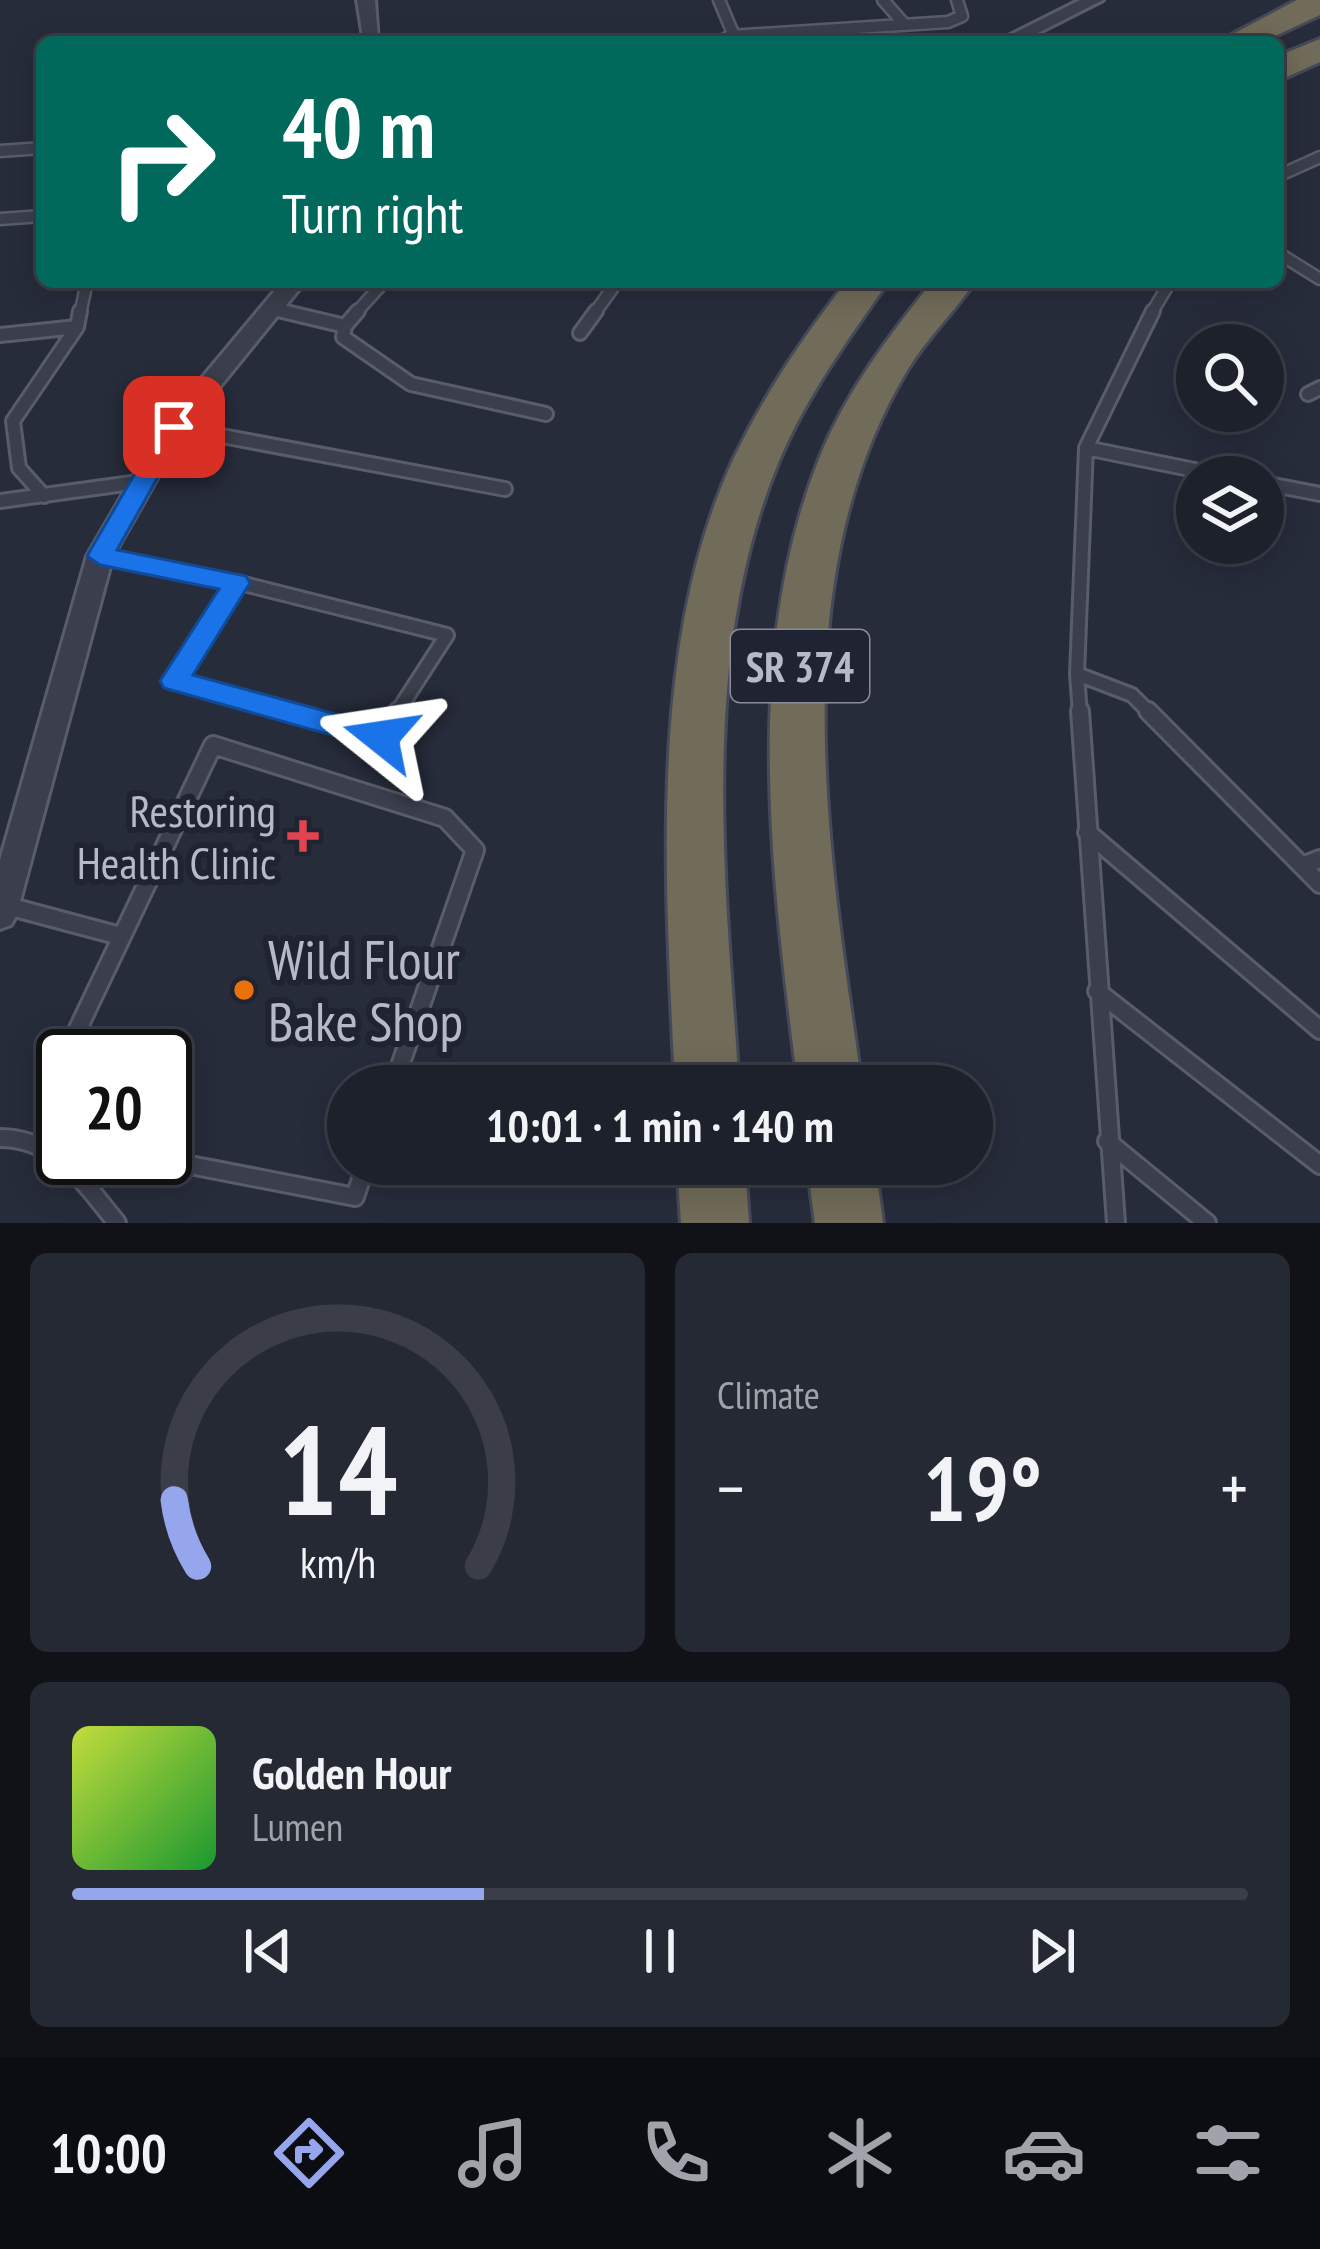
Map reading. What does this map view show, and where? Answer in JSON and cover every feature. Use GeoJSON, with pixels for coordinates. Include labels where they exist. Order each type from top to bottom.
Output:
{"type":"FeatureCollection","features":[{"type":"Feature","properties":{"kind":"highway"},"geometry":{"type":"LineString","coordinates":[[1248,36],[1320,2]]}},
{"type":"Feature","properties":{"kind":"highway"},"geometry":{"type":"LineString","coordinates":[[1284,67],[1320,49]]}},
{"type":"Feature","properties":{"kind":"highway","name":"SR 374"},"geometry":{"type":"LineString","coordinates":[[706,1065],[694,761],[700,675],[719,572],[772,426],[810,357],[862,288]]}},
{"type":"Feature","properties":{"kind":"highway","name":"SR 374"},"geometry":{"type":"LineString","coordinates":[[827,1065],[801,860],[799,674],[810,590],[830,502],[855,430],[896,354],[949,288]]}},
{"type":"Feature","properties":{"kind":"highway"},"geometry":{"type":"LineString","coordinates":[[712,1185],[715,1223]]}},
{"type":"Feature","properties":{"kind":"highway"},"geometry":{"type":"LineString","coordinates":[[844,1185],[849,1223]]}},
{"type":"Feature","properties":{"kind":"street"},"geometry":{"type":"LineString","coordinates":[[366,0],[372,36]]}},
{"type":"Feature","properties":{"kind":"street"},"geometry":{"type":"LineString","coordinates":[[1018,36],[1094,0]]}},
{"type":"Feature","properties":{"kind":"street"},"geometry":{"type":"LineString","coordinates":[[2,908],[100,556],[174,427],[288,288]]}},
{"type":"Feature","properties":{"kind":"lane"},"geometry":{"type":"LineString","coordinates":[[718,0],[724,36]]}},
{"type":"Feature","properties":{"kind":"lane"},"geometry":{"type":"LineString","coordinates":[[763,36],[962,16],[957,0]]}},
{"type":"Feature","properties":{"kind":"lane"},"geometry":{"type":"LineString","coordinates":[[886,1],[904,25]]}},
{"type":"Feature","properties":{"kind":"lane"},"geometry":{"type":"LineString","coordinates":[[0,151],[36,148]]}},
{"type":"Feature","properties":{"kind":"lane"},"geometry":{"type":"LineString","coordinates":[[1284,173],[1320,157]]}},
{"type":"Feature","properties":{"kind":"lane"},"geometry":{"type":"LineString","coordinates":[[0,219],[36,216]]}},
{"type":"Feature","properties":{"kind":"lane"},"geometry":{"type":"LineString","coordinates":[[1284,257],[1320,279]]}},
{"type":"Feature","properties":{"kind":"lane"},"geometry":{"type":"LineString","coordinates":[[44,496],[19,468],[6,422],[77,327],[86,288]]}},
{"type":"Feature","properties":{"kind":"lane"},"geometry":{"type":"LineString","coordinates":[[379,288],[345,326],[343,338],[411,384],[546,414]]}},
{"type":"Feature","properties":{"kind":"lane"},"geometry":{"type":"LineString","coordinates":[[580,333],[613,288]]}},
{"type":"Feature","properties":{"kind":"lane"},"geometry":{"type":"LineString","coordinates":[[1116,1223],[1077,674],[1086,448],[1129,351],[1166,288]]}},
{"type":"Feature","properties":{"kind":"lane"},"geometry":{"type":"LineString","coordinates":[[268,308],[345,326]]}},
{"type":"Feature","properties":{"kind":"lane"},"geometry":{"type":"LineString","coordinates":[[0,335],[77,327]]}},
{"type":"Feature","properties":{"kind":"lane"},"geometry":{"type":"LineString","coordinates":[[174,427],[506,489]]}},
{"type":"Feature","properties":{"kind":"lane"},"geometry":{"type":"LineString","coordinates":[[1086,448],[1176,466]]}},
{"type":"Feature","properties":{"kind":"lane"},"geometry":{"type":"LineString","coordinates":[[0,501],[139,482]]}},
{"type":"Feature","properties":{"kind":"lane"},"geometry":{"type":"LineString","coordinates":[[1284,487],[1320,494]]}},
{"type":"Feature","properties":{"kind":"lane"},"geometry":{"type":"LineString","coordinates":[[100,556],[236,583],[447,635],[381,737],[174,681],[236,583]]}},
{"type":"Feature","properties":{"kind":"lane"},"geometry":{"type":"LineString","coordinates":[[1077,674],[1132,695],[1320,884]]}},
{"type":"Feature","properties":{"kind":"lane"},"geometry":{"type":"LineString","coordinates":[[77,1029],[213,745],[446,818],[476,850],[400,1065]]}},
{"type":"Feature","properties":{"kind":"lane"},"geometry":{"type":"LineString","coordinates":[[1087,832],[1320,1030]]}},
{"type":"Feature","properties":{"kind":"lane"},"geometry":{"type":"LineString","coordinates":[[1302,866],[1320,859]]}},
{"type":"Feature","properties":{"kind":"lane"},"geometry":{"type":"LineString","coordinates":[[2,908],[120,937]]}},
{"type":"Feature","properties":{"kind":"lane"},"geometry":{"type":"LineString","coordinates":[[1097,991],[1320,1165]]}},
{"type":"Feature","properties":{"kind":"lane"},"geometry":{"type":"LineString","coordinates":[[0,1138],[19,1136],[56,1153],[117,1223]]}},
{"type":"Feature","properties":{"kind":"lane"},"geometry":{"type":"LineString","coordinates":[[1107,1141],[1207,1223]]}},
{"type":"Feature","properties":{"kind":"lane"},"geometry":{"type":"LineString","coordinates":[[192,1165],[355,1197],[359,1185]]}},
{"type":"Feature","properties":{"kind":"place","name":"Restoring Health Clinic"},"geometry":{"type":"Point","coordinates":[303,836]}},
{"type":"Feature","properties":{"kind":"place","name":"Wild Flour Bake Shop"},"geometry":{"type":"Point","coordinates":[244,990]}},
{"type":"Feature","properties":{"kind":"route"},"geometry":{"type":"LineString","coordinates":[[174,427],[100,556],[236,583],[174,681],[381,737]]}}]}
